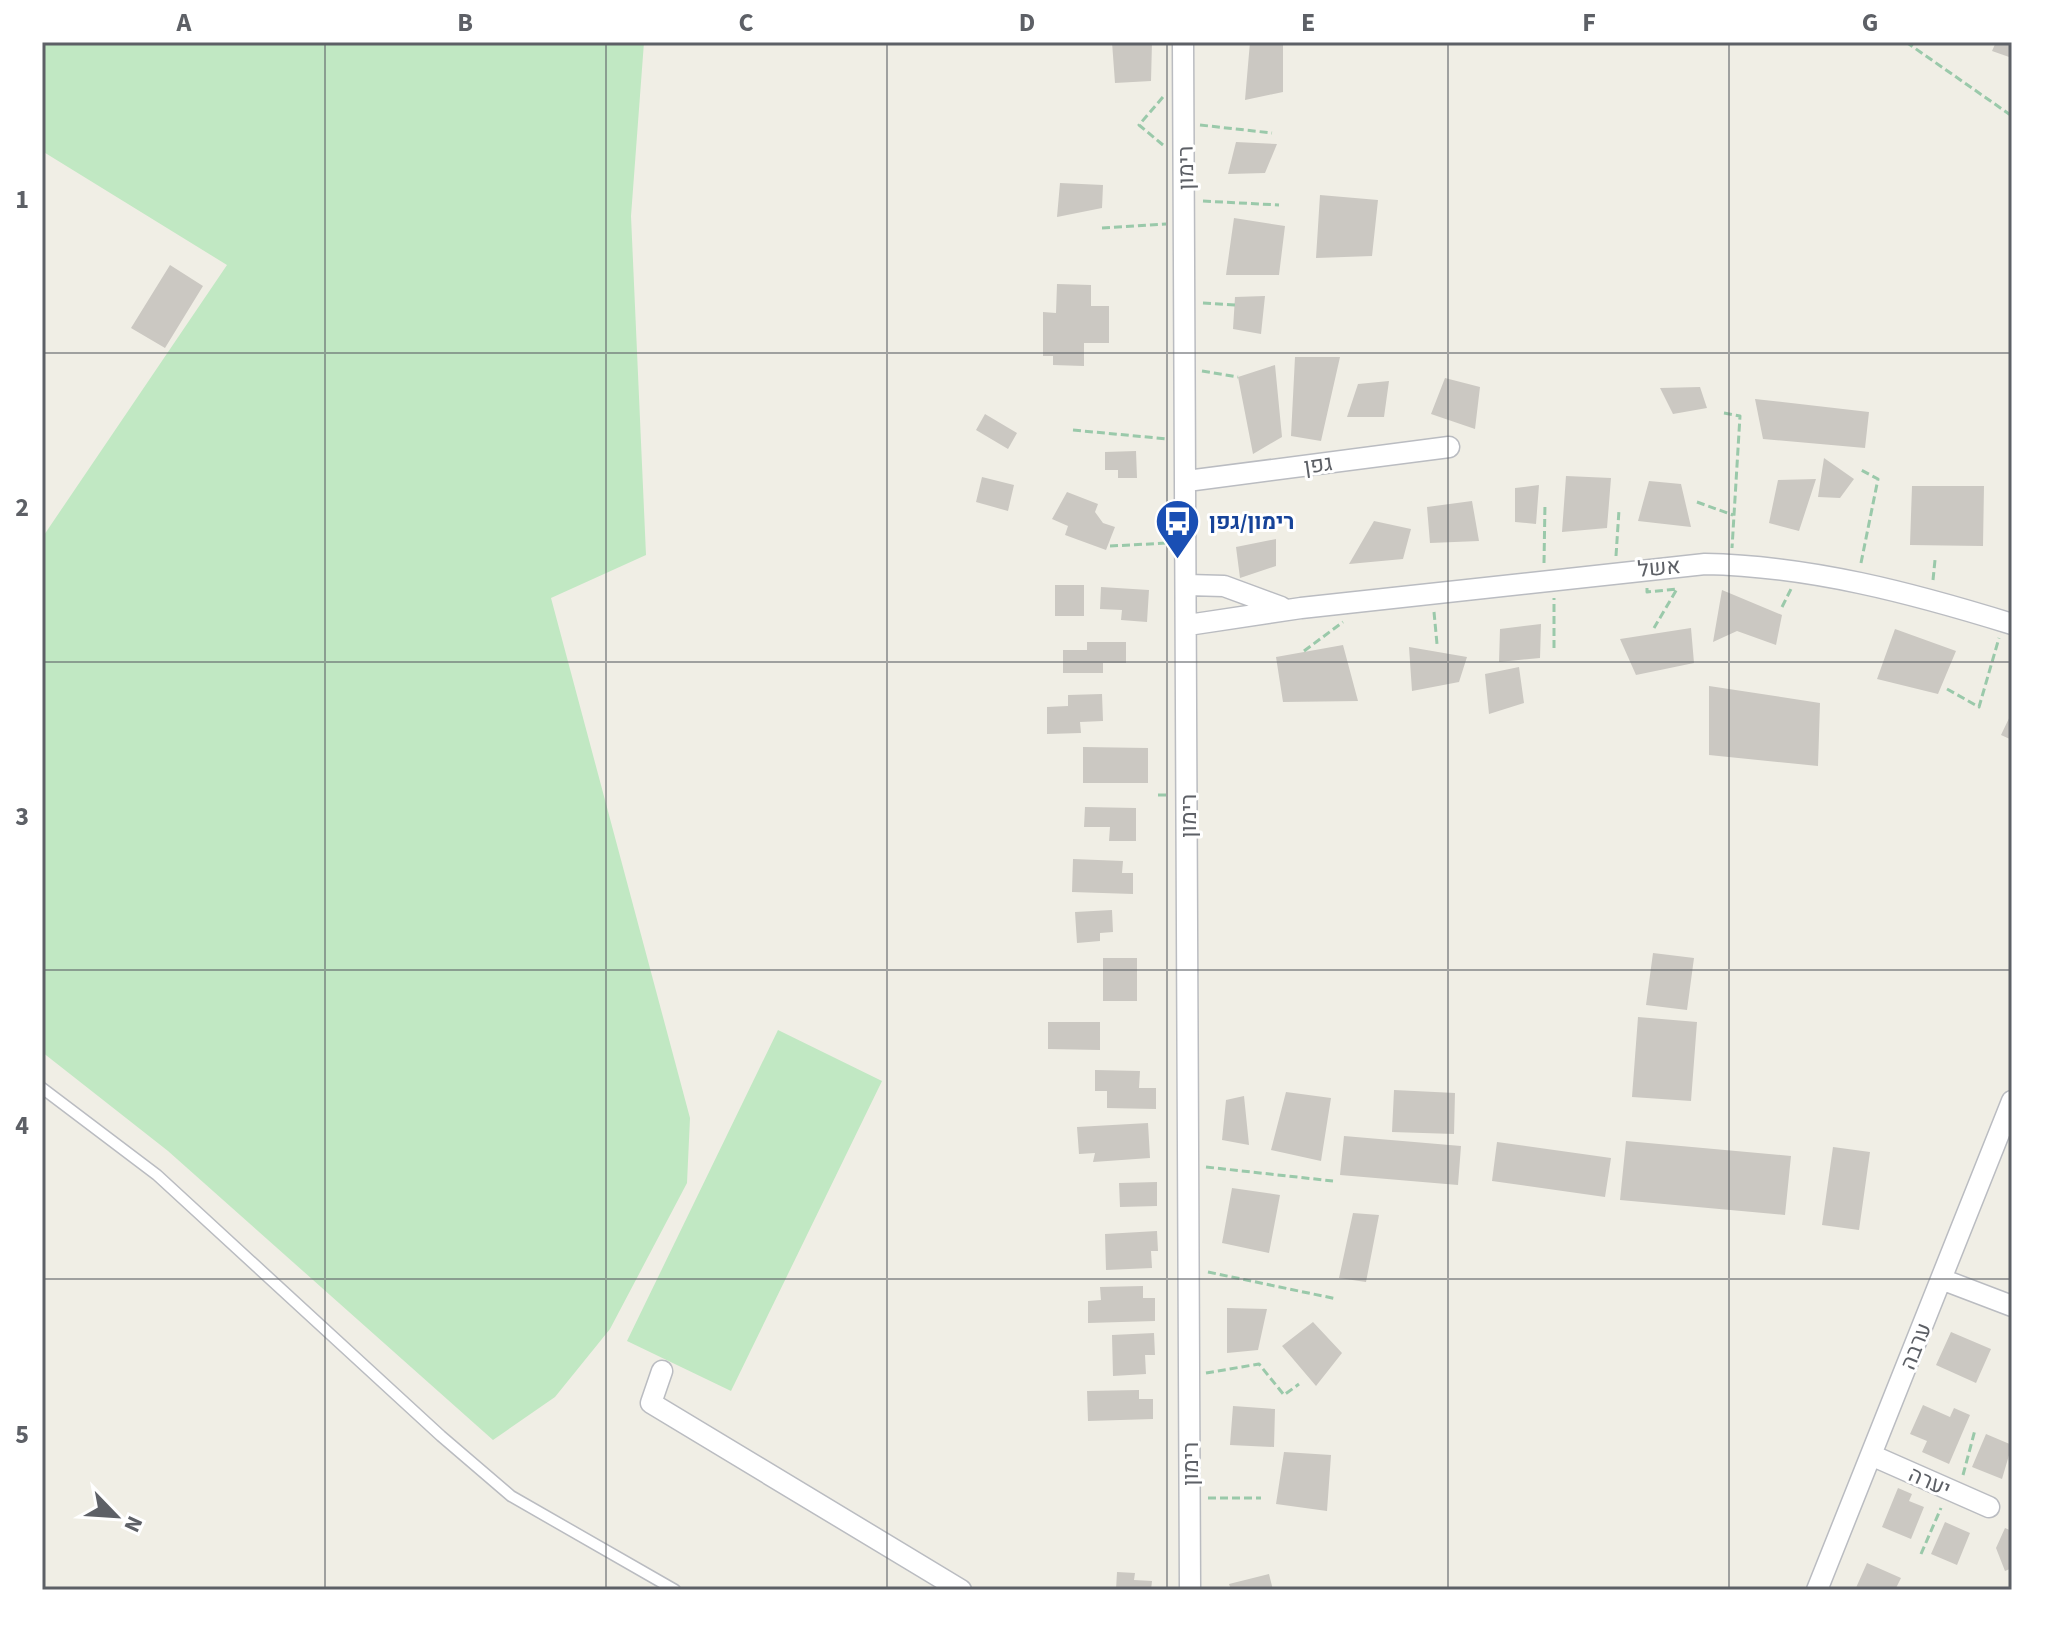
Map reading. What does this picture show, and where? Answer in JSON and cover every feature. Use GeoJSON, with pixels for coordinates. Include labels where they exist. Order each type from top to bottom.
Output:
{"type":"FeatureCollection","features":[{"type":"Feature","properties":{"kind":"street","name":"רימון"},"geometry":{"type":"LineString","coordinates":[[1183,42],[1187,302],[1190,1590]]}},
{"type":"Feature","properties":{"kind":"street","name":"גפן"},"geometry":{"type":"LineString","coordinates":[[1187,481],[1449,447]]}},
{"type":"Feature","properties":{"kind":"street","name":"אשל"},"geometry":{"type":"LineString","coordinates":[[1188,625],[1301,608],[1549,579],[1648,568],[1731,564],[1792,570],[1857,582],[2008,623]]}},
{"type":"Feature","properties":{"kind":"street","name":"אשל"},"geometry":{"type":"LineString","coordinates":[[1188,585],[1224,586],[1281,607],[1301,608]]}},
{"type":"Feature","properties":{"kind":"street","name":"ערבה"},"geometry":{"type":"LineString","coordinates":[[1817,1590],[2012,1101]]}},
{"type":"Feature","properties":{"kind":"street"},"geometry":{"type":"LineString","coordinates":[[1941,1279],[2012,1306]]}},
{"type":"Feature","properties":{"kind":"street"},"geometry":{"type":"LineString","coordinates":[[662,1371],[651,1403],[961,1590]]}},
{"type":"Feature","properties":{"kind":"street","name":"יערה"},"geometry":{"type":"LineString","coordinates":[[1871,1455],[1989,1507]]}},
{"type":"Feature","properties":{"kind":"lane"},"geometry":{"type":"LineString","coordinates":[[42,1088],[157,1175],[441,1436],[511,1496],[675,1590]]}},
{"type":"Feature","properties":{"kind":"path"},"geometry":{"type":"LineString","coordinates":[[1906,42],[2012,116]]}},
{"type":"Feature","properties":{"kind":"path"},"geometry":{"type":"LineString","coordinates":[[1184,74],[1139,125],[1185,162]]}},
{"type":"Feature","properties":{"kind":"path"},"geometry":{"type":"LineString","coordinates":[[1184,123],[1272,133]]}},
{"type":"Feature","properties":{"kind":"path"},"geometry":{"type":"LineString","coordinates":[[1185,200],[1279,205]]}},
{"type":"Feature","properties":{"kind":"path"},"geometry":{"type":"LineString","coordinates":[[1102,228],[1186,222]]}},
{"type":"Feature","properties":{"kind":"path"},"geometry":{"type":"LineString","coordinates":[[1187,302],[1235,305]]}},
{"type":"Feature","properties":{"kind":"path"},"geometry":{"type":"LineString","coordinates":[[1187,368],[1238,377]]}},
{"type":"Feature","properties":{"kind":"path"},"geometry":{"type":"LineString","coordinates":[[1724,413],[1740,416],[1731,564]]}},
{"type":"Feature","properties":{"kind":"path"},"geometry":{"type":"LineString","coordinates":[[1073,430],[1187,441]]}},
{"type":"Feature","properties":{"kind":"path"},"geometry":{"type":"LineString","coordinates":[[1857,582],[1878,479],[1861,470]]}},
{"type":"Feature","properties":{"kind":"path"},"geometry":{"type":"LineString","coordinates":[[1697,502],[1733,515]]}},
{"type":"Feature","properties":{"kind":"path"},"geometry":{"type":"LineString","coordinates":[[1545,503],[1554,648]]}},
{"type":"Feature","properties":{"kind":"path"},"geometry":{"type":"LineString","coordinates":[[1615,572],[1619,510]]}},
{"type":"Feature","properties":{"kind":"path"},"geometry":{"type":"LineString","coordinates":[[1110,546],[1188,542]]}},
{"type":"Feature","properties":{"kind":"path"},"geometry":{"type":"LineString","coordinates":[[1648,568],[1647,592],[1677,589],[1654,628]]}},
{"type":"Feature","properties":{"kind":"path"},"geometry":{"type":"LineString","coordinates":[[1431,593],[1437,644]]}},
{"type":"Feature","properties":{"kind":"path"},"geometry":{"type":"LineString","coordinates":[[1304,651],[1348,619]]}},
{"type":"Feature","properties":{"kind":"path"},"geometry":{"type":"LineString","coordinates":[[1947,689],[1979,707],[2008,623]]}},
{"type":"Feature","properties":{"kind":"path"},"geometry":{"type":"LineString","coordinates":[[1189,1164],[1333,1181]]}},
{"type":"Feature","properties":{"kind":"path"},"geometry":{"type":"LineString","coordinates":[[1189,1268],[1337,1299]]}},
{"type":"Feature","properties":{"kind":"path"},"geometry":{"type":"LineString","coordinates":[[1190,1376],[1259,1364],[1284,1395],[1299,1384]]}},
{"type":"Feature","properties":{"kind":"path"},"geometry":{"type":"LineString","coordinates":[[1921,1554],[1953,1492],[1975,1430]]}},
{"type":"Feature","properties":{"kind":"path"},"geometry":{"type":"LineString","coordinates":[[1190,1498],[1261,1498]]}},
{"type":"Feature","properties":{"kind":"green space"},"geometry":{"type":"Polygon","coordinates":[[[42,42],[644,42],[631,216],[646,555],[551,598],[690,1118],[687,1183],[610,1329],[555,1397],[493,1440],[168,1151],[42,1052],[42,538],[227,265],[42,151],[42,42]]]}},
{"type":"Feature","properties":{"kind":"green space"},"geometry":{"type":"Polygon","coordinates":[[[778,1030],[882,1081],[731,1391],[627,1341],[778,1030]]]}},
{"type":"Feature","properties":{"kind":"building"},"geometry":{"type":"Polygon","coordinates":[[[1112,42],[1152,42],[1151,81],[1115,83],[1112,42]]]}},
{"type":"Feature","properties":{"kind":"building"},"geometry":{"type":"Polygon","coordinates":[[[1250,42],[1283,44],[1283,92],[1245,100],[1250,42]]]}},
{"type":"Feature","properties":{"kind":"building"},"geometry":{"type":"Polygon","coordinates":[[[1996,42],[2012,42],[2012,58],[1992,51],[1996,42]]]}},
{"type":"Feature","properties":{"kind":"building"},"geometry":{"type":"Polygon","coordinates":[[[1236,142],[1277,144],[1265,173],[1228,174],[1236,142]]]}},
{"type":"Feature","properties":{"kind":"building"},"geometry":{"type":"Polygon","coordinates":[[[1060,183],[1103,185],[1102,208],[1057,217],[1060,183]]]}},
{"type":"Feature","properties":{"kind":"building"},"geometry":{"type":"Polygon","coordinates":[[[1320,195],[1378,200],[1372,256],[1316,258],[1320,195]]]}},
{"type":"Feature","properties":{"kind":"building"},"geometry":{"type":"Polygon","coordinates":[[[1234,218],[1285,226],[1279,275],[1226,275],[1234,218]]]}},
{"type":"Feature","properties":{"kind":"building"},"geometry":{"type":"Polygon","coordinates":[[[170,265],[203,286],[165,348],[131,328],[170,265]]]}},
{"type":"Feature","properties":{"kind":"building"},"geometry":{"type":"Polygon","coordinates":[[[1057,284],[1091,285],[1091,306],[1109,306],[1109,343],[1084,343],[1084,366],[1053,365],[1053,356],[1043,356],[1043,312],[1056,313],[1057,284]]]}},
{"type":"Feature","properties":{"kind":"building"},"geometry":{"type":"Polygon","coordinates":[[[1265,296],[1261,334],[1233,329],[1235,297],[1265,296]]]}},
{"type":"Feature","properties":{"kind":"building"},"geometry":{"type":"Polygon","coordinates":[[[1295,357],[1340,357],[1321,441],[1291,436],[1295,357]]]}},
{"type":"Feature","properties":{"kind":"building"},"geometry":{"type":"Polygon","coordinates":[[[1275,365],[1282,437],[1253,454],[1238,377],[1275,365]]]}},
{"type":"Feature","properties":{"kind":"building"},"geometry":{"type":"Polygon","coordinates":[[[1445,378],[1480,387],[1475,429],[1431,414],[1445,378]]]}},
{"type":"Feature","properties":{"kind":"building"},"geometry":{"type":"Polygon","coordinates":[[[1389,381],[1384,417],[1347,417],[1358,384],[1389,381]]]}},
{"type":"Feature","properties":{"kind":"building"},"geometry":{"type":"Polygon","coordinates":[[[1700,387],[1707,408],[1673,414],[1660,388],[1700,387]]]}},
{"type":"Feature","properties":{"kind":"building"},"geometry":{"type":"Polygon","coordinates":[[[1755,399],[1869,412],[1865,448],[1763,439],[1755,399]]]}},
{"type":"Feature","properties":{"kind":"building"},"geometry":{"type":"Polygon","coordinates":[[[985,414],[1017,433],[1008,449],[976,430],[985,414]]]}},
{"type":"Feature","properties":{"kind":"building"},"geometry":{"type":"Polygon","coordinates":[[[1136,451],[1137,478],[1118,478],[1118,470],[1105,470],[1105,452],[1136,451]]]}},
{"type":"Feature","properties":{"kind":"building"},"geometry":{"type":"Polygon","coordinates":[[[1824,458],[1854,479],[1840,498],[1818,497],[1824,458]]]}},
{"type":"Feature","properties":{"kind":"building"},"geometry":{"type":"Polygon","coordinates":[[[1566,476],[1611,478],[1607,528],[1562,532],[1566,476]]]}},
{"type":"Feature","properties":{"kind":"building"},"geometry":{"type":"Polygon","coordinates":[[[982,477],[1014,485],[1008,511],[976,502],[982,477]]]}},
{"type":"Feature","properties":{"kind":"building"},"geometry":{"type":"Polygon","coordinates":[[[1816,479],[1799,531],[1769,523],[1778,480],[1816,479]]]}},
{"type":"Feature","properties":{"kind":"building"},"geometry":{"type":"Polygon","coordinates":[[[1649,481],[1681,484],[1691,527],[1638,521],[1649,481]]]}},
{"type":"Feature","properties":{"kind":"building"},"geometry":{"type":"Polygon","coordinates":[[[1539,485],[1536,524],[1515,522],[1515,488],[1539,485]]]}},
{"type":"Feature","properties":{"kind":"building"},"geometry":{"type":"Polygon","coordinates":[[[1912,486],[1984,486],[1983,546],[1910,545],[1912,486]]]}},
{"type":"Feature","properties":{"kind":"building"},"geometry":{"type":"Polygon","coordinates":[[[1067,492],[1098,504],[1095,512],[1103,523],[1115,527],[1106,550],[1065,535],[1068,526],[1052,519],[1067,492]]]}},
{"type":"Feature","properties":{"kind":"building"},"geometry":{"type":"Polygon","coordinates":[[[1472,501],[1479,541],[1430,543],[1427,507],[1472,501]]]}},
{"type":"Feature","properties":{"kind":"building"},"geometry":{"type":"Polygon","coordinates":[[[1374,521],[1411,529],[1403,559],[1349,564],[1374,521]]]}},
{"type":"Feature","properties":{"kind":"building"},"geometry":{"type":"Polygon","coordinates":[[[1276,539],[1276,566],[1240,578],[1236,547],[1276,539]]]}},
{"type":"Feature","properties":{"kind":"building"},"geometry":{"type":"Polygon","coordinates":[[[1055,585],[1084,585],[1084,616],[1055,616],[1055,585]]]}},
{"type":"Feature","properties":{"kind":"building"},"geometry":{"type":"Polygon","coordinates":[[[1101,587],[1149,590],[1147,622],[1121,620],[1122,610],[1100,609],[1101,587]]]}},
{"type":"Feature","properties":{"kind":"building"},"geometry":{"type":"Polygon","coordinates":[[[1722,590],[1782,615],[1776,645],[1737,631],[1713,642],[1722,590]]]}},
{"type":"Feature","properties":{"kind":"building"},"geometry":{"type":"Polygon","coordinates":[[[1541,624],[1540,658],[1499,662],[1500,629],[1541,624]]]}},
{"type":"Feature","properties":{"kind":"building"},"geometry":{"type":"Polygon","coordinates":[[[1691,628],[1694,663],[1636,675],[1620,639],[1691,628]]]}},
{"type":"Feature","properties":{"kind":"building"},"geometry":{"type":"Polygon","coordinates":[[[1895,629],[1956,651],[1938,694],[1877,679],[1895,629]]]}},
{"type":"Feature","properties":{"kind":"building"},"geometry":{"type":"Polygon","coordinates":[[[1087,642],[1126,642],[1126,663],[1103,663],[1103,673],[1063,673],[1063,650],[1087,650],[1087,642]]]}},
{"type":"Feature","properties":{"kind":"building"},"geometry":{"type":"Polygon","coordinates":[[[1343,645],[1358,701],[1283,702],[1276,657],[1343,645]]]}},
{"type":"Feature","properties":{"kind":"building"},"geometry":{"type":"Polygon","coordinates":[[[1409,647],[1467,657],[1459,682],[1412,691],[1409,647]]]}},
{"type":"Feature","properties":{"kind":"building"},"geometry":{"type":"Polygon","coordinates":[[[1519,667],[1524,703],[1489,714],[1485,674],[1519,667]]]}},
{"type":"Feature","properties":{"kind":"building"},"geometry":{"type":"Polygon","coordinates":[[[1709,686],[1820,703],[1818,766],[1709,755],[1709,686]]]}},
{"type":"Feature","properties":{"kind":"building"},"geometry":{"type":"Polygon","coordinates":[[[1102,694],[1103,721],[1080,722],[1081,733],[1047,734],[1047,707],[1068,706],[1068,695],[1102,694]]]}},
{"type":"Feature","properties":{"kind":"building"},"geometry":{"type":"Polygon","coordinates":[[[2012,712],[2012,740],[2001,735],[2012,712]]]}},
{"type":"Feature","properties":{"kind":"building"},"geometry":{"type":"Polygon","coordinates":[[[1083,747],[1148,748],[1148,783],[1083,783],[1083,747]]]}},
{"type":"Feature","properties":{"kind":"building"},"geometry":{"type":"Polygon","coordinates":[[[1085,807],[1136,808],[1136,841],[1109,841],[1110,827],[1084,827],[1085,807]]]}},
{"type":"Feature","properties":{"kind":"building"},"geometry":{"type":"Polygon","coordinates":[[[1073,859],[1123,861],[1122,873],[1133,873],[1133,894],[1072,892],[1073,859]]]}},
{"type":"Feature","properties":{"kind":"building"},"geometry":{"type":"Polygon","coordinates":[[[1112,910],[1113,932],[1100,933],[1100,941],[1077,943],[1075,912],[1112,910]]]}},
{"type":"Feature","properties":{"kind":"building"},"geometry":{"type":"Polygon","coordinates":[[[1653,953],[1694,958],[1687,1010],[1646,1005],[1653,953]]]}},
{"type":"Feature","properties":{"kind":"building"},"geometry":{"type":"Polygon","coordinates":[[[1103,958],[1137,958],[1137,1001],[1103,1001],[1103,958]]]}},
{"type":"Feature","properties":{"kind":"building"},"geometry":{"type":"Polygon","coordinates":[[[1638,1017],[1697,1022],[1691,1101],[1632,1097],[1638,1017]]]}},
{"type":"Feature","properties":{"kind":"building"},"geometry":{"type":"Polygon","coordinates":[[[1048,1022],[1100,1022],[1100,1050],[1048,1049],[1048,1022]]]}},
{"type":"Feature","properties":{"kind":"building"},"geometry":{"type":"Polygon","coordinates":[[[1095,1070],[1140,1071],[1139,1088],[1156,1088],[1156,1109],[1107,1108],[1107,1091],[1095,1091],[1095,1070]]]}},
{"type":"Feature","properties":{"kind":"building"},"geometry":{"type":"Polygon","coordinates":[[[1394,1090],[1455,1093],[1454,1134],[1392,1132],[1394,1090]]]}},
{"type":"Feature","properties":{"kind":"building"},"geometry":{"type":"Polygon","coordinates":[[[1286,1092],[1331,1098],[1321,1161],[1271,1150],[1286,1092]]]}},
{"type":"Feature","properties":{"kind":"building"},"geometry":{"type":"Polygon","coordinates":[[[1244,1096],[1249,1145],[1222,1140],[1226,1100],[1244,1096]]]}},
{"type":"Feature","properties":{"kind":"building"},"geometry":{"type":"Polygon","coordinates":[[[1148,1123],[1150,1158],[1093,1162],[1095,1153],[1079,1154],[1077,1127],[1148,1123]]]}},
{"type":"Feature","properties":{"kind":"building"},"geometry":{"type":"Polygon","coordinates":[[[1344,1136],[1461,1146],[1458,1185],[1340,1175],[1344,1136]]]}},
{"type":"Feature","properties":{"kind":"building"},"geometry":{"type":"Polygon","coordinates":[[[1626,1141],[1791,1156],[1785,1215],[1620,1200],[1626,1141]]]}},
{"type":"Feature","properties":{"kind":"building"},"geometry":{"type":"Polygon","coordinates":[[[1497,1142],[1611,1158],[1605,1197],[1492,1181],[1497,1142]]]}},
{"type":"Feature","properties":{"kind":"building"},"geometry":{"type":"Polygon","coordinates":[[[1833,1147],[1870,1152],[1859,1230],[1822,1225],[1833,1147]]]}},
{"type":"Feature","properties":{"kind":"building"},"geometry":{"type":"Polygon","coordinates":[[[1157,1182],[1157,1206],[1120,1207],[1119,1183],[1157,1182]]]}},
{"type":"Feature","properties":{"kind":"building"},"geometry":{"type":"Polygon","coordinates":[[[1232,1188],[1280,1195],[1269,1253],[1222,1243],[1232,1188]]]}},
{"type":"Feature","properties":{"kind":"building"},"geometry":{"type":"Polygon","coordinates":[[[1353,1213],[1379,1215],[1366,1282],[1339,1278],[1353,1213]]]}},
{"type":"Feature","properties":{"kind":"building"},"geometry":{"type":"Polygon","coordinates":[[[1157,1231],[1158,1251],[1151,1251],[1152,1268],[1106,1270],[1105,1234],[1157,1231]]]}},
{"type":"Feature","properties":{"kind":"building"},"geometry":{"type":"Polygon","coordinates":[[[1143,1286],[1143,1298],[1155,1298],[1155,1321],[1088,1323],[1088,1301],[1101,1300],[1100,1287],[1143,1286]]]}},
{"type":"Feature","properties":{"kind":"building"},"geometry":{"type":"Polygon","coordinates":[[[1227,1308],[1267,1309],[1258,1350],[1227,1353],[1227,1308]]]}},
{"type":"Feature","properties":{"kind":"building"},"geometry":{"type":"Polygon","coordinates":[[[1313,1322],[1342,1353],[1316,1386],[1282,1346],[1313,1322]]]}},
{"type":"Feature","properties":{"kind":"building"},"geometry":{"type":"Polygon","coordinates":[[[1951,1332],[1991,1349],[1976,1383],[1936,1365],[1951,1332]]]}},
{"type":"Feature","properties":{"kind":"building"},"geometry":{"type":"Polygon","coordinates":[[[1154,1333],[1155,1355],[1145,1355],[1146,1374],[1113,1376],[1112,1335],[1154,1333]]]}},
{"type":"Feature","properties":{"kind":"building"},"geometry":{"type":"Polygon","coordinates":[[[1139,1390],[1139,1399],[1153,1399],[1153,1419],[1088,1421],[1087,1391],[1139,1390]]]}},
{"type":"Feature","properties":{"kind":"building"},"geometry":{"type":"Polygon","coordinates":[[[1923,1405],[1950,1417],[1954,1408],[1970,1415],[1949,1464],[1922,1452],[1927,1441],[1910,1434],[1923,1405]]]}},
{"type":"Feature","properties":{"kind":"building"},"geometry":{"type":"Polygon","coordinates":[[[1233,1406],[1275,1409],[1274,1447],[1230,1445],[1233,1406]]]}},
{"type":"Feature","properties":{"kind":"building"},"geometry":{"type":"Polygon","coordinates":[[[1986,1434],[2012,1445],[2002,1479],[1972,1467],[1986,1434]]]}},
{"type":"Feature","properties":{"kind":"building"},"geometry":{"type":"Polygon","coordinates":[[[1284,1452],[1331,1455],[1327,1511],[1276,1504],[1284,1452]]]}},
{"type":"Feature","properties":{"kind":"building"},"geometry":{"type":"Polygon","coordinates":[[[1898,1488],[1912,1494],[1909,1501],[1924,1507],[1911,1539],[1882,1527],[1898,1488]]]}},
{"type":"Feature","properties":{"kind":"building"},"geometry":{"type":"Polygon","coordinates":[[[1945,1522],[1970,1533],[1957,1565],[1931,1554],[1945,1522]]]}},
{"type":"Feature","properties":{"kind":"building"},"geometry":{"type":"Polygon","coordinates":[[[2005,1528],[2012,1531],[2012,1568],[2005,1571],[1996,1548],[2005,1528]]]}},
{"type":"Feature","properties":{"kind":"building"},"geometry":{"type":"Polygon","coordinates":[[[1867,1563],[1901,1578],[1895,1590],[1855,1590],[1867,1563]]]}},
{"type":"Feature","properties":{"kind":"building"},"geometry":{"type":"Polygon","coordinates":[[[1117,1572],[1135,1573],[1134,1580],[1152,1581],[1151,1590],[1116,1590],[1117,1572]]]}},
{"type":"Feature","properties":{"kind":"building"},"geometry":{"type":"Polygon","coordinates":[[[1269,1574],[1273,1590],[1231,1590],[1229,1584],[1269,1574]]]}},
{"type":"Feature","properties":{"kind":"place","name":"רימון/גפן"},"geometry":{"type":"Point","coordinates":[1178,560]}}]}
